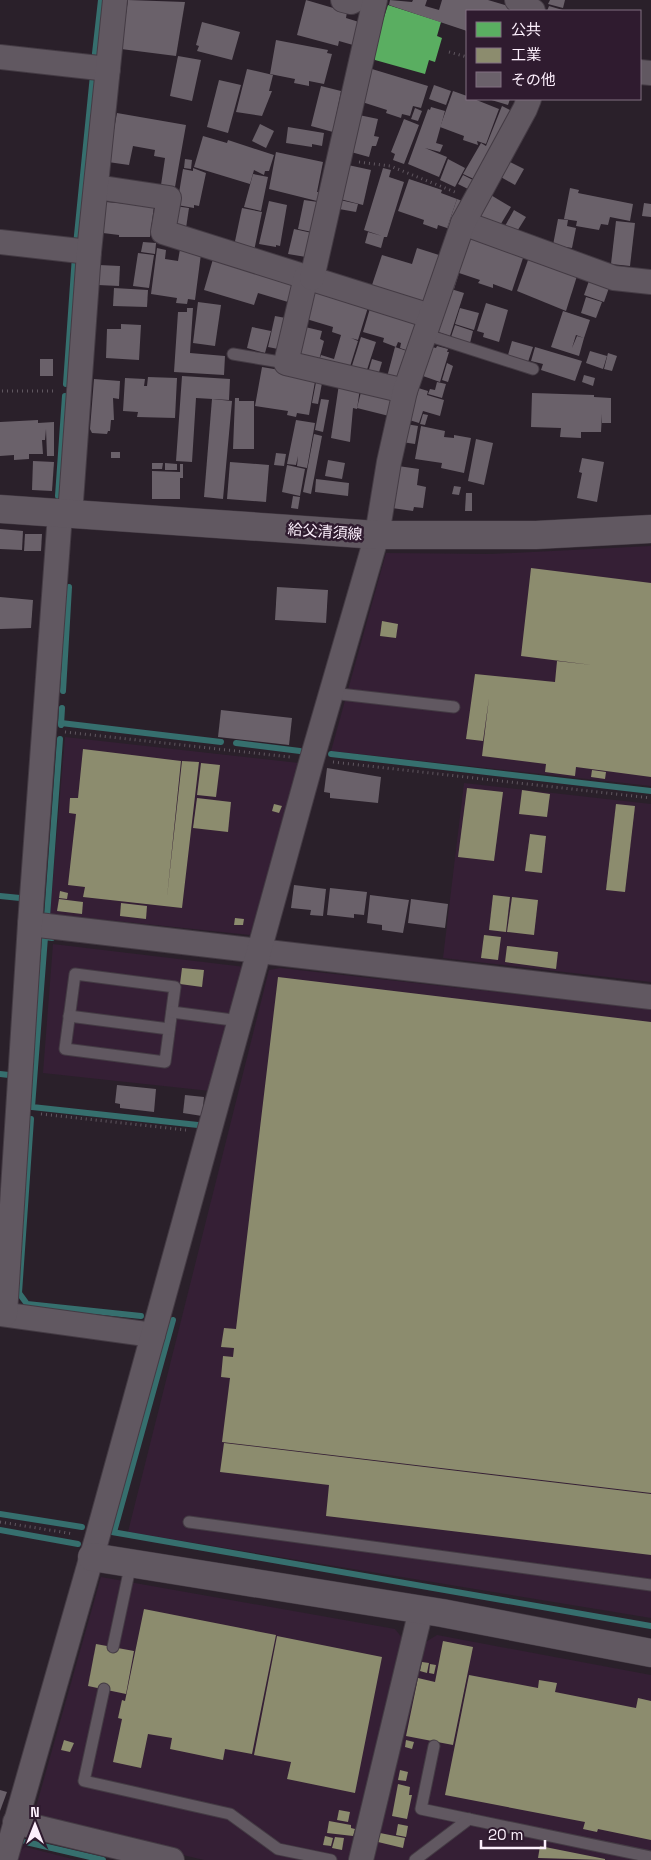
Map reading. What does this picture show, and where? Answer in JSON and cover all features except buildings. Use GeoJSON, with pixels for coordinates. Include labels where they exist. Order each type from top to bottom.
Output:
{"type":"FeatureCollection","features":[{"type":"Feature","properties":{"kind":"main road","name":"給父清須線"},"geometry":{"type":"LineString","coordinates":[[0,509],[65,515],[377,535],[536,535],[651,529]]}},
{"type":"Feature","properties":{"kind":"main road"},"geometry":{"type":"LineString","coordinates":[[94,1547],[131,1563],[421,1610],[651,1653]]}},
{"type":"Feature","properties":{"kind":"street"},"geometry":{"type":"LineString","coordinates":[[115,0],[89,252],[79,390],[44,730],[2,1314],[153,1335]]}},
{"type":"Feature","properties":{"kind":"street"},"geometry":{"type":"LineString","coordinates":[[343,0],[351,2],[356,0]]}},
{"type":"Feature","properties":{"kind":"street"},"geometry":{"type":"LineString","coordinates":[[375,0],[339,159],[286,363],[405,391]]}},
{"type":"Feature","properties":{"kind":"street"},"geometry":{"type":"LineString","coordinates":[[517,0],[532,10]]}},
{"type":"Feature","properties":{"kind":"street"},"geometry":{"type":"LineString","coordinates":[[0,57],[108,69]]}},
{"type":"Feature","properties":{"kind":"street"},"geometry":{"type":"LineString","coordinates":[[4,1855],[94,1547],[312,759],[377,535],[389,462],[405,391],[463,223],[528,100]]}},
{"type":"Feature","properties":{"kind":"street"},"geometry":{"type":"LineString","coordinates":[[96,188],[169,198],[163,232],[309,278],[427,325]]}},
{"type":"Feature","properties":{"kind":"street"},"geometry":{"type":"LineString","coordinates":[[463,223],[614,278],[651,282]]}},
{"type":"Feature","properties":{"kind":"street"},"geometry":{"type":"LineString","coordinates":[[0,242],[89,252]]}},
{"type":"Feature","properties":{"kind":"street"},"geometry":{"type":"LineString","coordinates":[[30,924],[651,996]]}},
{"type":"Feature","properties":{"kind":"street"},"geometry":{"type":"LineString","coordinates":[[361,1860],[421,1610]]}},
{"type":"Feature","properties":{"kind":"street"},"geometry":{"type":"LineString","coordinates":[[15,1822],[172,1860]]}},
{"type":"Feature","properties":{"kind":"lane"},"geometry":{"type":"LineString","coordinates":[[427,325],[533,370]]}},
{"type":"Feature","properties":{"kind":"lane"},"geometry":{"type":"LineString","coordinates":[[233,354],[286,363]]}},
{"type":"Feature","properties":{"kind":"lane"},"geometry":{"type":"LineString","coordinates":[[332,693],[454,707]]}},
{"type":"Feature","properties":{"kind":"lane"},"geometry":{"type":"LineString","coordinates":[[75,974],[174,987],[166,1062],[65,1049],[69,1016],[75,974]]}},
{"type":"Feature","properties":{"kind":"lane"},"geometry":{"type":"LineString","coordinates":[[172,1012],[240,1021]]}},
{"type":"Feature","properties":{"kind":"lane"},"geometry":{"type":"LineString","coordinates":[[69,1016],[169,1029]]}},
{"type":"Feature","properties":{"kind":"lane"},"geometry":{"type":"LineString","coordinates":[[189,1522],[651,1585]]}},
{"type":"Feature","properties":{"kind":"lane"},"geometry":{"type":"LineString","coordinates":[[113,1647],[131,1563]]}},
{"type":"Feature","properties":{"kind":"lane"},"geometry":{"type":"LineString","coordinates":[[104,1689],[84,1781],[230,1814],[278,1849],[331,1860]]}},
{"type":"Feature","properties":{"kind":"lane"},"geometry":{"type":"LineString","coordinates":[[434,1746],[420,1809],[651,1857]]}},
{"type":"Feature","properties":{"kind":"lane"},"geometry":{"type":"LineString","coordinates":[[415,1860],[469,1819]]}},
{"type":"Feature","properties":{"kind":"path"},"geometry":{"type":"LineString","coordinates":[[449,52],[466,57]]}},
{"type":"Feature","properties":{"kind":"path"},"geometry":{"type":"LineString","coordinates":[[339,159],[390,166],[476,200]]}},
{"type":"Feature","properties":{"kind":"path"},"geometry":{"type":"LineString","coordinates":[[2,391],[79,390]]}},
{"type":"Feature","properties":{"kind":"path"},"geometry":{"type":"LineString","coordinates":[[44,730],[651,798]]}},
{"type":"Feature","properties":{"kind":"path"},"geometry":{"type":"LineString","coordinates":[[18,1112],[209,1132]]}},
{"type":"Feature","properties":{"kind":"path"},"geometry":{"type":"LineString","coordinates":[[0,1522],[94,1547]]}},
{"type":"Feature","properties":{"kind":"shaded area"},"geometry":{"type":"Polygon","coordinates":[[[651,546],[651,786],[331,751],[386,553],[491,554],[651,546]]]}},
{"type":"Feature","properties":{"kind":"shaded area"},"geometry":{"type":"Polygon","coordinates":[[[65,737],[299,763],[250,935],[50,914],[65,737]]]}},
{"type":"Feature","properties":{"kind":"shaded area"},"geometry":{"type":"Polygon","coordinates":[[[464,783],[651,804],[651,982],[443,958],[464,783]]]}},
{"type":"Feature","properties":{"kind":"shaded area"},"geometry":{"type":"Polygon","coordinates":[[[53,944],[245,967],[210,1091],[43,1073],[53,944]]]}},
{"type":"Feature","properties":{"kind":"shaded area"},"geometry":{"type":"Polygon","coordinates":[[[280,968],[651,1009],[651,1618],[128,1532],[269,970],[280,968]]]}},
{"type":"Feature","properties":{"kind":"shaded area"},"geometry":{"type":"Polygon","coordinates":[[[101,1577],[395,1629],[403,1639],[348,1860],[204,1860],[42,1822],[36,1807],[101,1577]]]}},
{"type":"Feature","properties":{"kind":"shaded area"},"geometry":{"type":"Polygon","coordinates":[[[437,1635],[651,1675],[651,1860],[371,1860],[424,1643],[437,1635]]]}},
{"type":"Feature","properties":{"kind":"shaded area"},"geometry":{"type":"Polygon","coordinates":[[[22,1846],[76,1860],[18,1860],[22,1846]]]}},
{"type":"Feature","properties":{"kind":"waterway"},"geometry":{"type":"LineString","coordinates":[[94,62],[101,0]]}},
{"type":"Feature","properties":{"kind":"waterway"},"geometry":{"type":"LineString","coordinates":[[76,245],[93,75]]}},
{"type":"Feature","properties":{"kind":"waterway"},"geometry":{"type":"LineString","coordinates":[[66,384],[75,256]]}},
{"type":"Feature","properties":{"kind":"waterway"},"geometry":{"type":"LineString","coordinates":[[58,496],[65,396]]}},
{"type":"Feature","properties":{"kind":"waterway"},"geometry":{"type":"LineString","coordinates":[[63,691],[69,587]]}},
{"type":"Feature","properties":{"kind":"waterway"},"geometry":{"type":"LineString","coordinates":[[61,725],[62,708]]}},
{"type":"Feature","properties":{"kind":"waterway"},"geometry":{"type":"LineString","coordinates":[[61,723],[221,742]]}},
{"type":"Feature","properties":{"kind":"waterway"},"geometry":{"type":"LineString","coordinates":[[47,917],[60,739]]}},
{"type":"Feature","properties":{"kind":"waterway"},"geometry":{"type":"LineString","coordinates":[[236,743],[300,751]]}},
{"type":"Feature","properties":{"kind":"waterway"},"geometry":{"type":"LineString","coordinates":[[331,754],[651,791]]}},
{"type":"Feature","properties":{"kind":"waterway"},"geometry":{"type":"LineString","coordinates":[[0,896],[20,898]]}},
{"type":"Feature","properties":{"kind":"waterway"},"geometry":{"type":"LineString","coordinates":[[52,938],[45,937],[32,1107],[198,1125]]}},
{"type":"Feature","properties":{"kind":"waterway"},"geometry":{"type":"LineString","coordinates":[[0,1074],[9,1075]]}},
{"type":"Feature","properties":{"kind":"waterway"},"geometry":{"type":"LineString","coordinates":[[31,1119],[19,1293],[27,1304],[141,1316]]}},
{"type":"Feature","properties":{"kind":"waterway"},"geometry":{"type":"LineString","coordinates":[[114,1532],[173,1320]]}},
{"type":"Feature","properties":{"kind":"waterway"},"geometry":{"type":"LineString","coordinates":[[0,1514],[82,1527]]}},
{"type":"Feature","properties":{"kind":"waterway"},"geometry":{"type":"LineString","coordinates":[[0,1530],[78,1544]]}},
{"type":"Feature","properties":{"kind":"waterway"},"geometry":{"type":"LineString","coordinates":[[112,1532],[651,1626]]}},
{"type":"Feature","properties":{"kind":"waterway"},"geometry":{"type":"LineString","coordinates":[[26,1842],[103,1860]]}}]}
